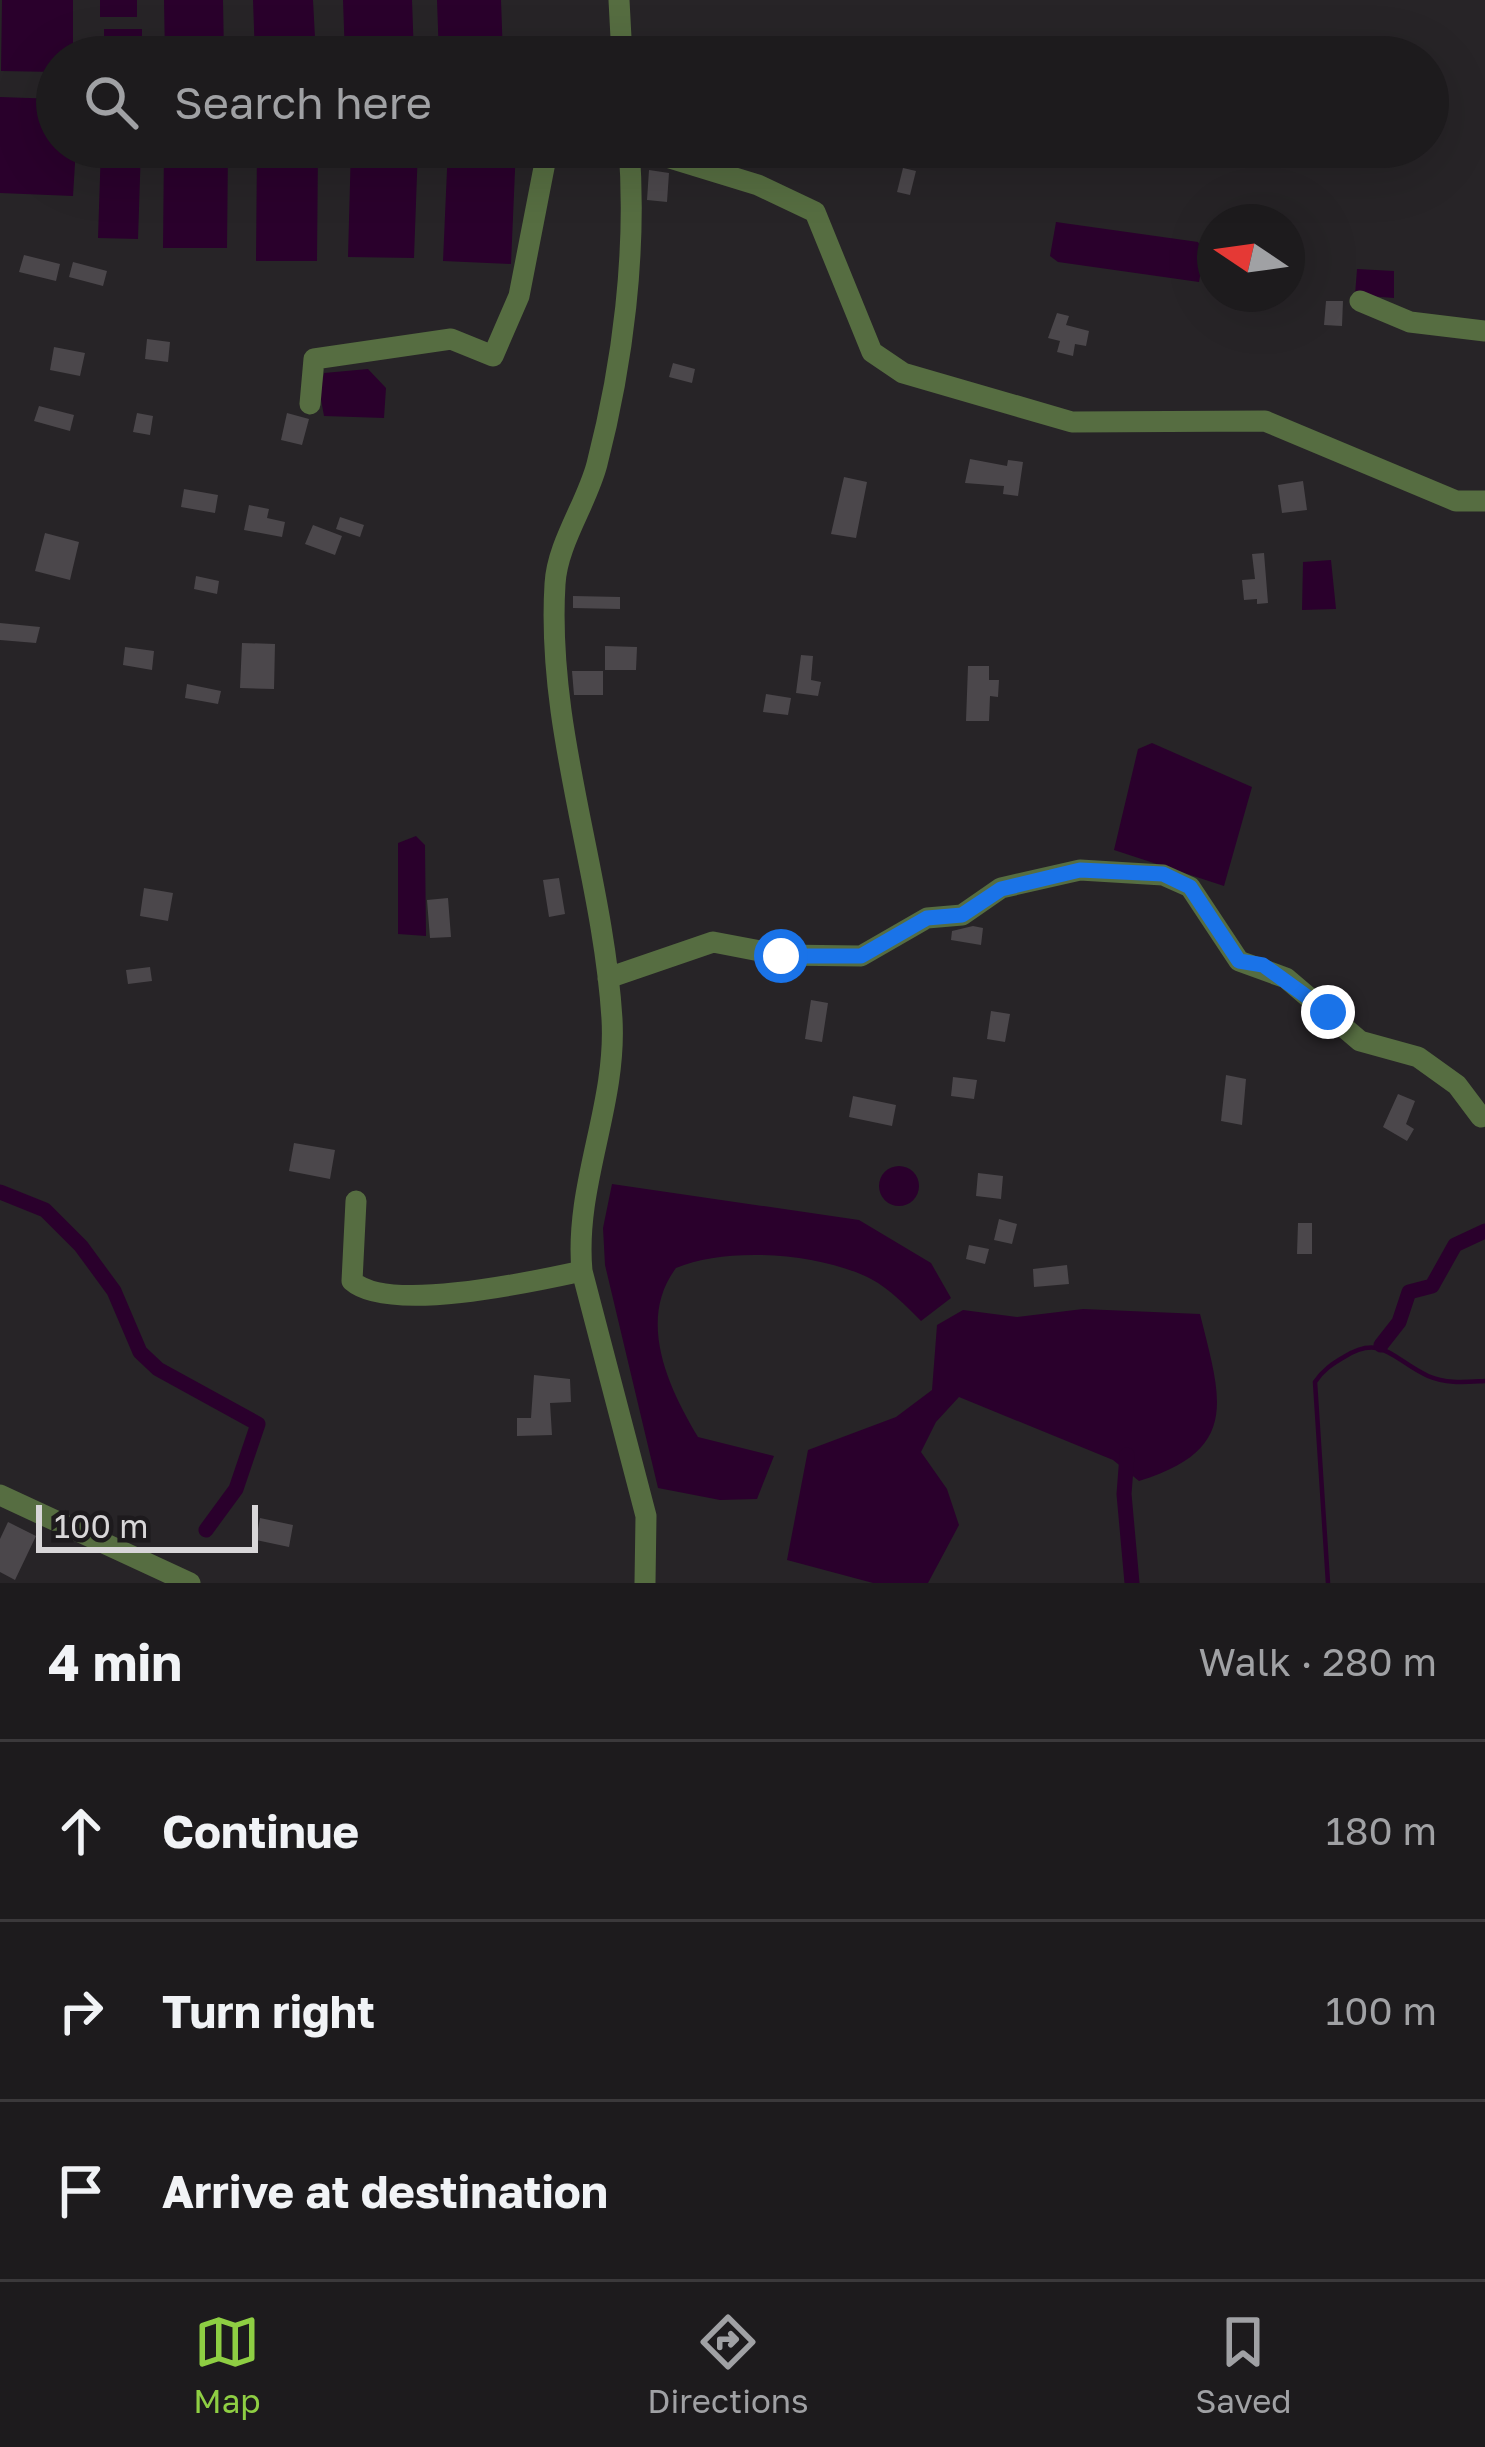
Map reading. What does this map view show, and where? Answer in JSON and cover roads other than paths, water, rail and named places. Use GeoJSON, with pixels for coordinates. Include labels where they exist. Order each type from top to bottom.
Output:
{"type":"FeatureCollection","features":[{"type":"Feature","properties":{"kind":"street"},"geometry":{"type":"LineString","coordinates":[[619,0],[621,36]]}},
{"type":"Feature","properties":{"kind":"street"},"geometry":{"type":"LineString","coordinates":[[310,404],[314,359],[451,339],[493,356],[519,296],[544,168]]}},
{"type":"Feature","properties":{"kind":"street"},"geometry":{"type":"LineString","coordinates":[[630,168],[619,370],[596,470],[555,579],[562,725],[608,979],[612,1084],[578,1230],[582,1270],[646,1516],[645,1583]]}},
{"type":"Feature","properties":{"kind":"street"},"geometry":{"type":"LineString","coordinates":[[700,168],[758,185],[814,212],[872,352],[903,373],[1072,422],[1265,422],[1456,501],[1485,501]]}},
{"type":"Feature","properties":{"kind":"street"},"geometry":{"type":"LineString","coordinates":[[1360,301],[1410,322],[1485,331]]}},
{"type":"Feature","properties":{"kind":"street"},"geometry":{"type":"LineString","coordinates":[[608,979],[713,942],[781,956],[861,956],[927,918],[962,915],[1001,889],[1080,870],[1163,874],[1190,887],[1239,961],[1286,978],[1360,1041],[1418,1057],[1457,1085],[1481,1117]]}},
{"type":"Feature","properties":{"kind":"street"},"geometry":{"type":"LineString","coordinates":[[356,1201],[352,1281],[372,1292],[464,1291],[582,1270]]}},
{"type":"Feature","properties":{"kind":"street"},"geometry":{"type":"LineString","coordinates":[[0,1495],[190,1583]]}},
{"type":"Feature","properties":{"kind":"waterway"},"geometry":{"type":"LineString","coordinates":[[0,1192],[45,1210],[81,1246],[114,1291],[140,1352],[158,1369],[258,1424],[236,1489],[206,1530]]}},
{"type":"Feature","properties":{"kind":"waterway"},"geometry":{"type":"LineString","coordinates":[[1381,1345],[1399,1322],[1409,1292],[1432,1286],[1455,1245],[1485,1231]]}},
{"type":"Feature","properties":{"kind":"waterway"},"geometry":{"type":"LineString","coordinates":[[1328,1583],[1318,1378],[1357,1350],[1378,1348],[1435,1379],[1485,1381]]}},
{"type":"Feature","properties":{"kind":"waterway"},"geometry":{"type":"LineString","coordinates":[[1127,1455],[1124,1494],[1132,1583]]}}]}
